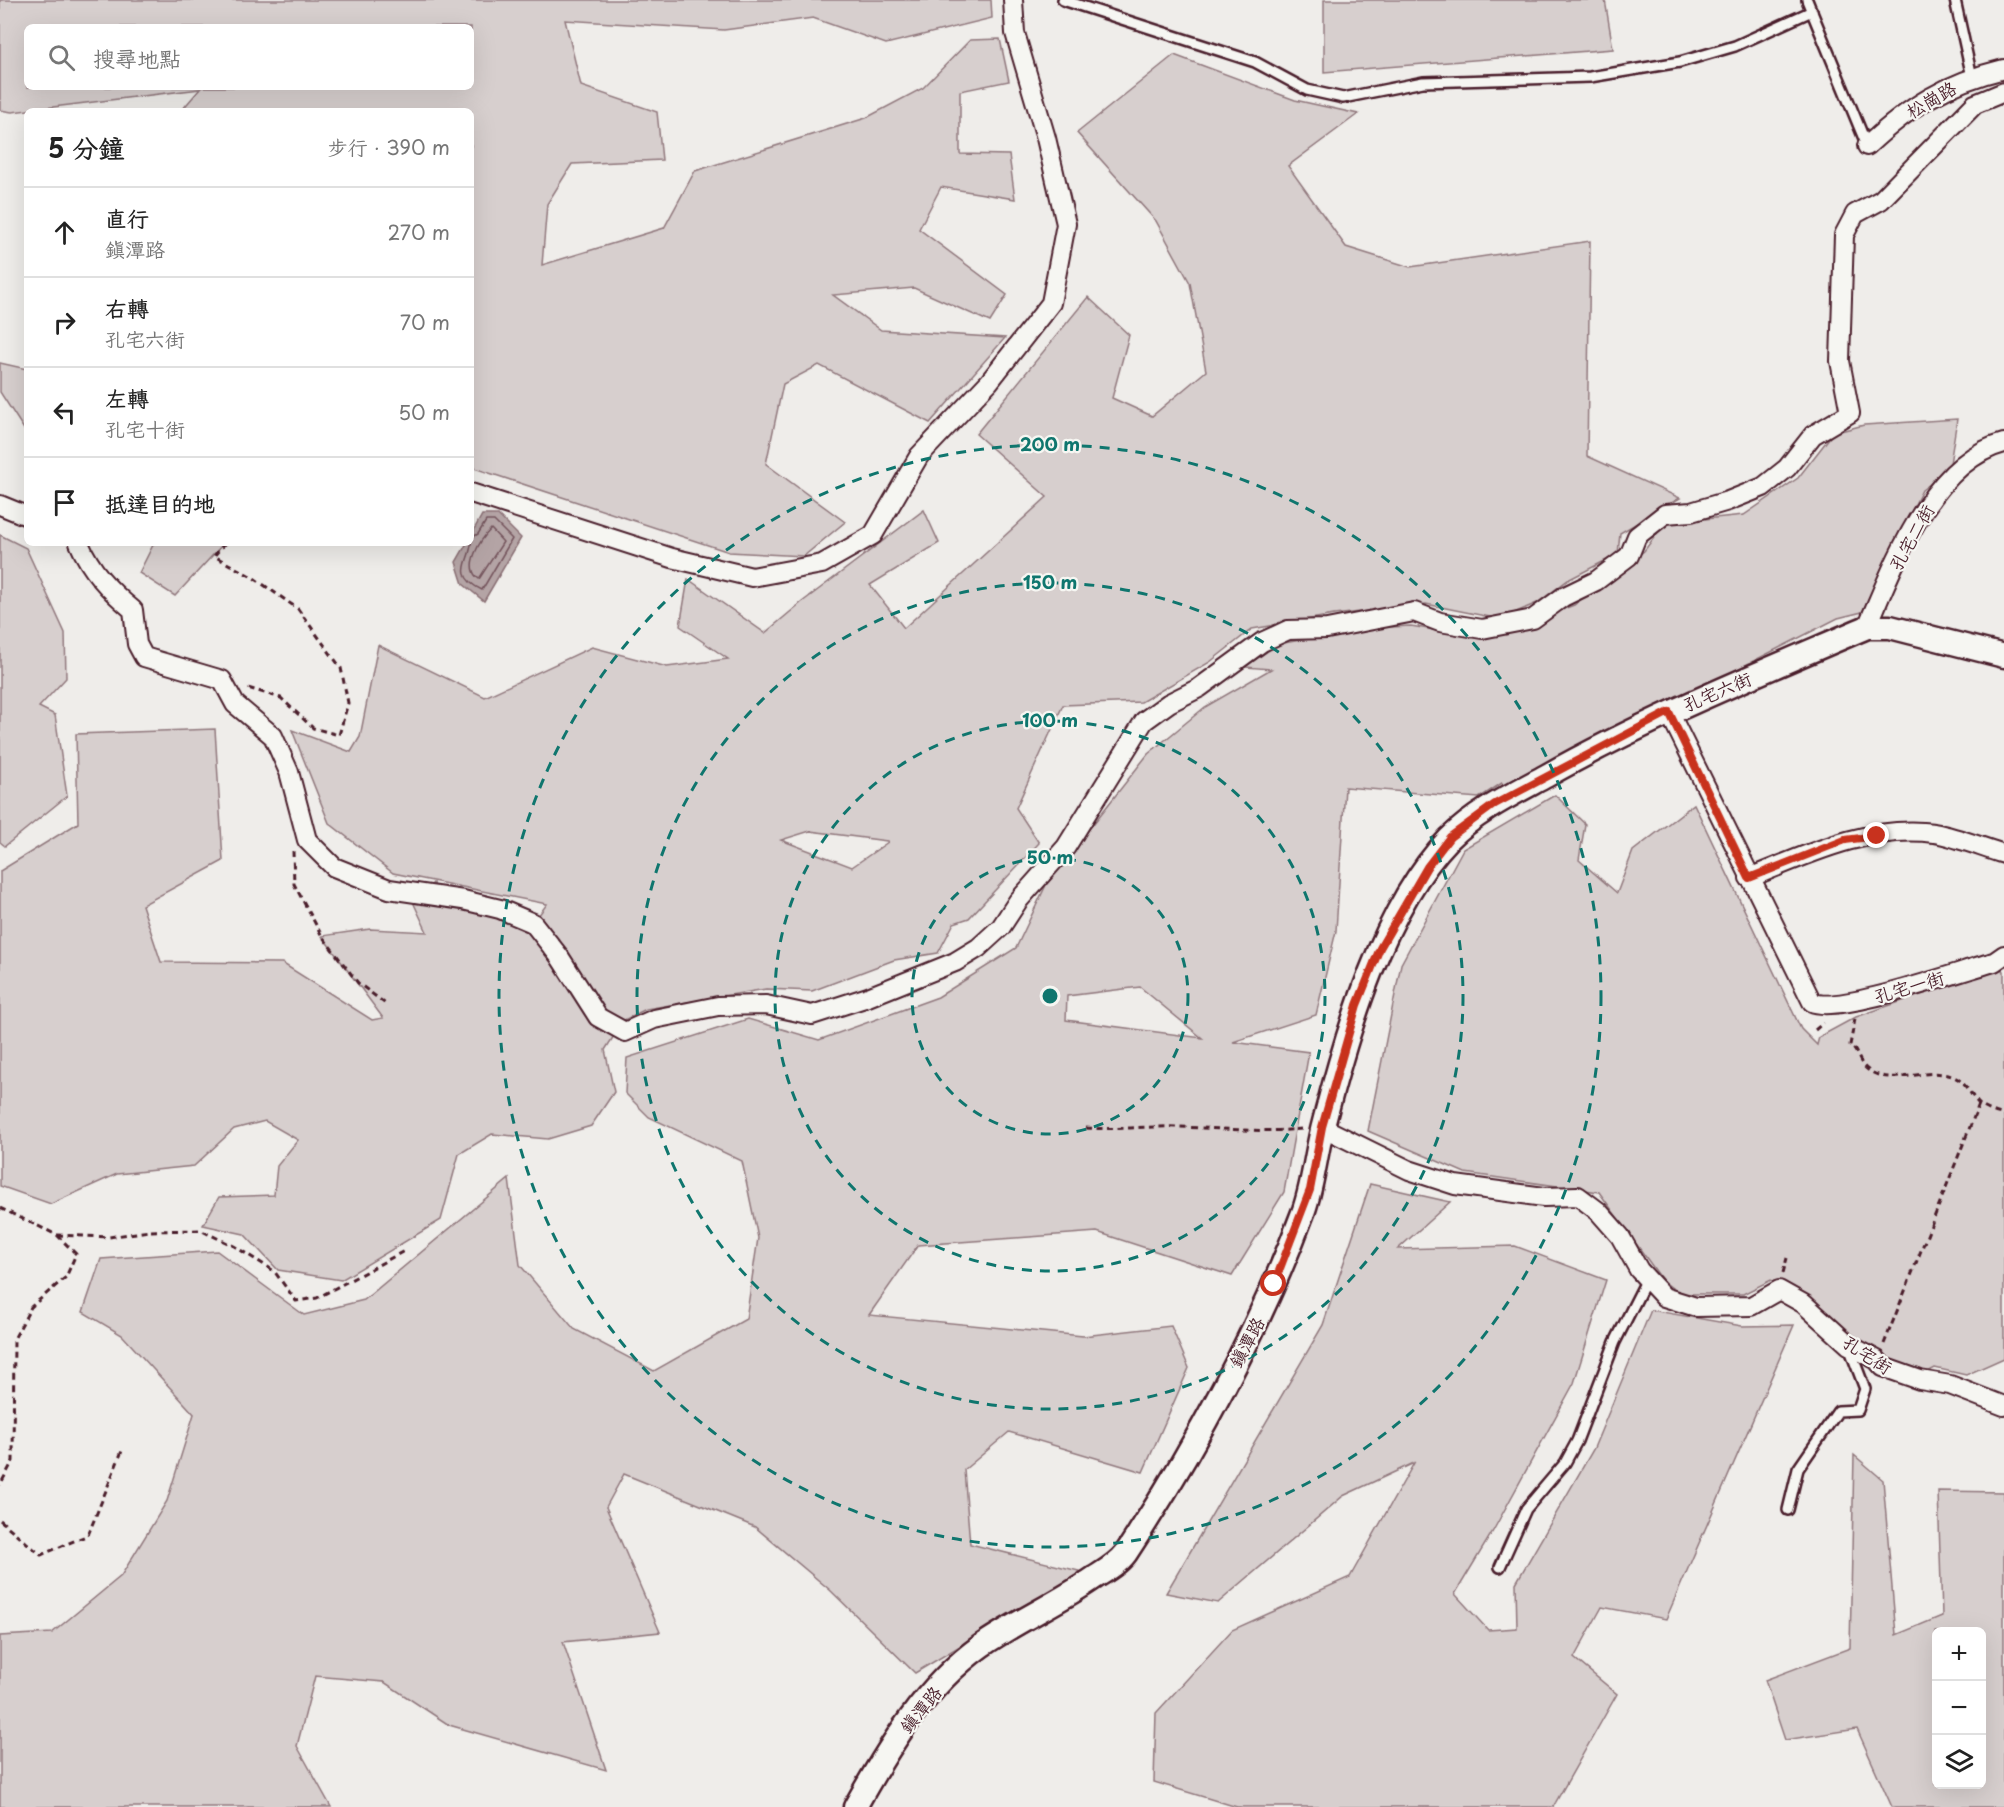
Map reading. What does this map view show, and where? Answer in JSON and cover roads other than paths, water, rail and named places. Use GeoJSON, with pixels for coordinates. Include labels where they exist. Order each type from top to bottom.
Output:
{"type":"FeatureCollection","features":[{"type":"Feature","properties":{"kind":"street"},"geometry":{"type":"LineString","coordinates":[[474,494],[672,558],[752,577],[822,564],[873,535],[919,456],[989,382],[1051,303],[1066,224],[1046,138],[1015,33],[1018,1]]}},
{"type":"Feature","properties":{"kind":"street","name":"松崗路"},"geometry":{"type":"LineString","coordinates":[[1867,146],[1894,121],[1934,93],[1972,77],[2004,69]]}},
{"type":"Feature","properties":{"kind":"street"},"geometry":{"type":"LineString","coordinates":[[80,546],[88,564],[112,592],[133,610],[137,644],[144,657],[222,680],[235,704],[273,736],[289,772],[307,840],[334,867],[388,889],[463,900],[500,909],[533,923],[559,956],[598,1017],[625,1032],[654,1019],[718,1006],[766,1005],[812,1015],[857,1001],[955,962],[978,948],[1000,927],[1018,901],[1066,848],[1144,721],[1169,703],[1199,688],[1262,642],[1288,630],[1327,629],[1414,612],[1440,622],[1482,629],[1533,619],[1563,597],[1596,581],[1629,556],[1637,536],[1665,514],[1691,512],[1763,487],[1787,468],[1813,435],[1850,413],[1840,362],[1844,235],[1856,214],[1881,200],[1975,104],[2004,92]]}},
{"type":"Feature","properties":{"kind":"street","name":"孔宅二街"},"geometry":{"type":"LineString","coordinates":[[1867,627],[1901,550],[1927,504],[1960,469],[1991,446],[2004,443]]}},
{"type":"Feature","properties":{"kind":"street"},"geometry":{"type":"LineString","coordinates":[[0,505],[24,515]]}},
{"type":"Feature","properties":{"kind":"street","name":"孔宅六街"},"geometry":{"type":"LineString","coordinates":[[1812,1002],[1669,712],[1867,627],[1890,627],[2004,656]]}},
{"type":"Feature","properties":{"kind":"street","name":"鎮潭路"},"geometry":{"type":"LineString","coordinates":[[855,1807],[902,1730],[948,1676],[980,1647],[1069,1596],[1121,1559],[1174,1475],[1266,1304],[1305,1208],[1316,1171],[1322,1127],[1357,1005],[1380,948],[1427,867],[1450,837],[1495,804],[1669,712]]}},
{"type":"Feature","properties":{"kind":"street"},"geometry":{"type":"LineString","coordinates":[[1749,878],[1845,840],[1893,834],[1933,833],[2004,854]]}},
{"type":"Feature","properties":{"kind":"street","name":"孔宅一街"},"geometry":{"type":"LineString","coordinates":[[1812,1002],[1820,1006],[1852,1002],[1994,962],[2004,955]]}},
{"type":"Feature","properties":{"kind":"street"},"geometry":{"type":"LineString","coordinates":[[1322,1127],[1409,1170],[1455,1185],[1544,1197],[1578,1196],[1598,1211],[1620,1236],[1647,1279]]}},
{"type":"Feature","properties":{"kind":"street","name":"孔宅街"},"geometry":{"type":"LineString","coordinates":[[1647,1279],[1664,1297],[1696,1307],[1751,1306],[1779,1290],[1804,1304],[1849,1345],[1877,1360],[1883,1367],[1920,1380],[1950,1385],[2004,1406]]}},
{"type":"Feature","properties":{"kind":"lane"},"geometry":{"type":"LineString","coordinates":[[1063,0],[1255,62],[1307,90],[1343,98],[1423,82],[1590,77],[1680,62],[1735,46],[1812,11]]}},
{"type":"Feature","properties":{"kind":"lane"},"geometry":{"type":"LineString","coordinates":[[1807,0],[1867,146]]}},
{"type":"Feature","properties":{"kind":"lane"},"geometry":{"type":"LineString","coordinates":[[1955,0],[1972,77]]}},
{"type":"Feature","properties":{"kind":"lane"},"geometry":{"type":"LineString","coordinates":[[1500,1567],[1526,1509],[1565,1463],[1577,1441],[1616,1342],[1647,1279]]}},
{"type":"Feature","properties":{"kind":"lane"},"geometry":{"type":"LineString","coordinates":[[1788,1510],[1798,1469],[1822,1432],[1838,1411],[1858,1410],[1864,1389],[1849,1345]]}},
{"type":"Feature","properties":{"kind":"water"},"geometry":{"type":"Polygon","coordinates":[[[482,515],[498,515],[521,538],[484,601],[463,584],[456,562],[465,546],[474,546],[474,530],[482,515]]]}}]}
